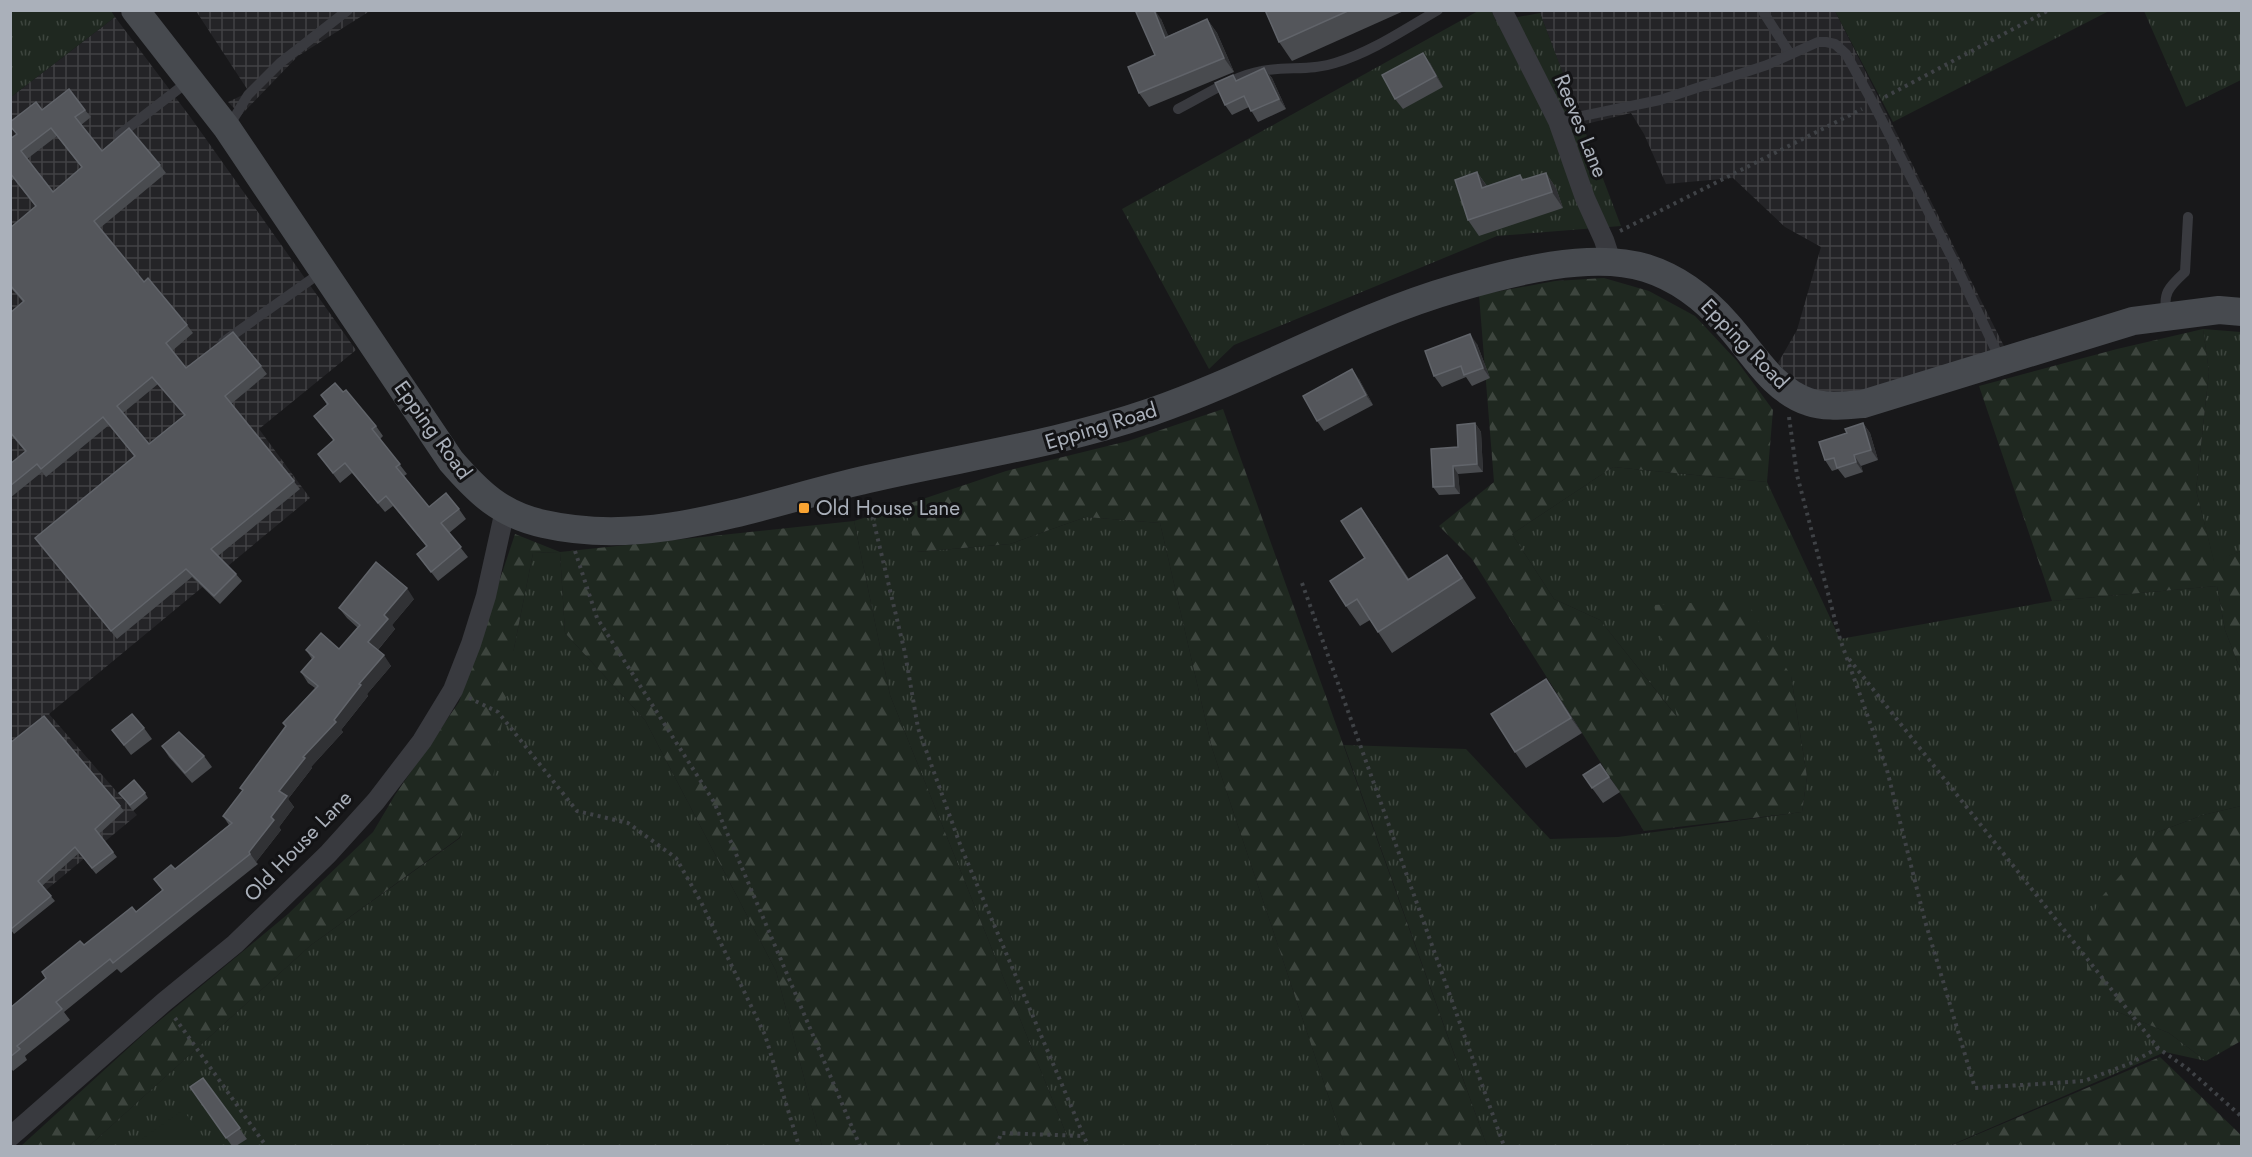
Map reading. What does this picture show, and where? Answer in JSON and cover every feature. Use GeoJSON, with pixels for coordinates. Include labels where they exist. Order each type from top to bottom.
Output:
{"type":"FeatureCollection","features":[{"type":"Feature","properties":{"kind":"main road","name":"Epping Road"},"geometry":{"type":"LineString","coordinates":[[135,10],[227,128],[451,460],[477,490],[505,510],[542,524],[639,531],[700,522],[865,479],[1031,447],[1150,412],[1238,378],[1377,316],[1457,288],[1573,263],[1607,250],[1665,276],[1701,297],[1726,322],[1772,378],[1788,392],[1810,403],[1837,406],[1863,404],[2133,321],[2218,310],[2241,312]]}},
{"type":"Feature","properties":{"kind":"street","name":"Reeves Lane"},"geometry":{"type":"LineString","coordinates":[[1502,10],[1558,121],[1585,198],[1607,250]]}},
{"type":"Feature","properties":{"kind":"street","name":"Old House Lane"},"geometry":{"type":"LineString","coordinates":[[10,1137],[164,1002],[235,944],[328,854],[376,801],[422,741],[453,690],[486,596],[505,510]]}},
{"type":"Feature","properties":{"kind":"lane"},"geometry":{"type":"LineString","coordinates":[[227,128],[248,95],[280,63],[348,10]]}},
{"type":"Feature","properties":{"kind":"lane"},"geometry":{"type":"LineString","coordinates":[[1178,109],[1239,78],[1260,71],[1313,68],[1335,63],[1366,50],[1438,10]]}},
{"type":"Feature","properties":{"kind":"lane"},"geometry":{"type":"LineString","coordinates":[[1762,10],[1790,54]]}},
{"type":"Feature","properties":{"kind":"lane"},"geometry":{"type":"LineString","coordinates":[[1558,121],[1660,100],[1767,65],[1818,42],[1835,44],[1846,54],[1873,103],[1957,268],[2001,362]]}},
{"type":"Feature","properties":{"kind":"lane"},"geometry":{"type":"LineString","coordinates":[[119,135],[190,80]]}},
{"type":"Feature","properties":{"kind":"lane"},"geometry":{"type":"LineString","coordinates":[[2167,316],[2164,301],[2172,285],[2185,272],[2188,217]]}},
{"type":"Feature","properties":{"kind":"lane"},"geometry":{"type":"LineString","coordinates":[[217,346],[323,271]]}},
{"type":"Feature","properties":{"kind":"path"},"geometry":{"type":"LineString","coordinates":[[1607,250],[1873,103],[2049,10]]}},
{"type":"Feature","properties":{"kind":"path"},"geometry":{"type":"LineString","coordinates":[[1788,392],[1789,428],[1797,475],[1839,639],[1887,770],[1925,921],[1975,1088],[2084,1081],[2132,1064],[2158,1048]]}},
{"type":"Feature","properties":{"kind":"path"},"geometry":{"type":"LineString","coordinates":[[865,479],[873,524],[905,653],[918,728],[961,847],[1088,1146]]}},
{"type":"Feature","properties":{"kind":"path"},"geometry":{"type":"LineString","coordinates":[[567,527],[597,618],[714,802],[860,1146]]}},
{"type":"Feature","properties":{"kind":"path"},"geometry":{"type":"LineString","coordinates":[[1302,583],[1504,1146]]}},
{"type":"Feature","properties":{"kind":"path"},"geometry":{"type":"LineString","coordinates":[[1845,655],[2158,1048],[2188,1069],[2241,1117]]}},
{"type":"Feature","properties":{"kind":"path"},"geometry":{"type":"LineString","coordinates":[[453,690],[498,712],[577,811],[628,823],[676,858],[765,1035],[799,1146]]}},
{"type":"Feature","properties":{"kind":"path"},"geometry":{"type":"LineString","coordinates":[[164,1002],[266,1146]]}},
{"type":"Feature","properties":{"kind":"path"},"geometry":{"type":"LineString","coordinates":[[997,1146],[1000,1133],[1083,1136]]}},
{"type":"Feature","properties":{"kind":"shaded area"},"geometry":{"type":"Polygon","coordinates":[[[1544,10],[1835,11],[2006,350],[1857,396],[1799,389],[1778,363],[1797,330],[1821,247],[1785,227],[1733,178],[1666,184],[1644,134],[1631,113],[1582,125],[1540,13],[1544,10]]]}},
{"type":"Feature","properties":{"kind":"shaded area"},"geometry":{"type":"Polygon","coordinates":[[[196,11],[370,11],[298,56],[241,115],[228,102],[249,92],[196,11]]]}},
{"type":"Feature","properties":{"kind":"shaded area"},"geometry":{"type":"Polygon","coordinates":[[[115,17],[191,118],[356,350],[259,429],[310,498],[49,714],[137,815],[11,919],[11,97],[115,17]]]}},
{"type":"Feature","properties":{"kind":"green space"},"geometry":{"type":"Polygon","coordinates":[[[11,10],[111,11],[115,17],[11,97],[11,10]]]}},
{"type":"Feature","properties":{"kind":"green space"},"geometry":{"type":"Polygon","coordinates":[[[1491,10],[1496,21],[1540,13],[1621,226],[1497,236],[1234,345],[1209,369],[1122,209],[1478,11],[1491,10]]]}},
{"type":"Feature","properties":{"kind":"green space"},"geometry":{"type":"Polygon","coordinates":[[[1835,11],[2109,11],[1893,122],[1835,11]]]}},
{"type":"Feature","properties":{"kind":"green space"},"geometry":{"type":"Polygon","coordinates":[[[2144,11],[2241,11],[2241,80],[2186,107],[2144,11]]]}},
{"type":"Feature","properties":{"kind":"green space"},"geometry":{"type":"Polygon","coordinates":[[[1604,278],[1649,291],[1695,316],[1737,361],[1773,410],[1767,482],[1613,467],[1512,534],[1554,599],[1600,620],[1677,717],[1654,605],[1746,600],[1791,676],[1807,777],[1802,812],[1644,831],[1472,559],[1439,526],[1494,482],[1479,295],[1555,281],[1604,278]]]}},
{"type":"Feature","properties":{"kind":"green space"},"geometry":{"type":"Polygon","coordinates":[[[2203,329],[2241,332],[2241,551],[2214,562],[2196,490],[2209,372],[2203,329]]]}},
{"type":"Feature","properties":{"kind":"green space"},"geometry":{"type":"Polygon","coordinates":[[[2203,329],[2209,372],[2196,490],[2214,561],[2241,551],[2241,671],[2225,630],[2217,586],[2052,601],[1979,386],[2117,349],[2203,329]]]}},
{"type":"Feature","properties":{"kind":"green space"},"geometry":{"type":"Polygon","coordinates":[[[1223,409],[1487,1146],[1345,1146],[1212,748],[1160,523],[1086,517],[1010,544],[916,552],[905,505],[1006,471],[1128,441],[1223,409]]]}},
{"type":"Feature","properties":{"kind":"green space"},"geometry":{"type":"Polygon","coordinates":[[[1613,467],[1767,482],[1840,639],[2052,601],[2217,586],[2225,630],[2241,671],[2241,806],[2203,815],[2158,832],[2133,863],[2113,1010],[2169,1033],[2206,1061],[2165,1052],[1949,1146],[1487,1146],[1344,745],[1466,749],[1550,839],[1618,837],[1802,812],[1807,777],[1791,676],[1678,718],[1600,620],[1554,599],[1512,534],[1613,467]]]}},
{"type":"Feature","properties":{"kind":"green space"},"geometry":{"type":"Polygon","coordinates":[[[905,505],[917,552],[1010,544],[1086,517],[1160,523],[1212,748],[1345,1146],[1071,1146],[890,695],[854,521],[905,505]]]}},
{"type":"Feature","properties":{"kind":"green space"},"geometry":{"type":"Polygon","coordinates":[[[854,521],[890,695],[1071,1146],[822,1146],[776,971],[645,720],[565,633],[560,552],[854,521]]]}},
{"type":"Feature","properties":{"kind":"green space"},"geometry":{"type":"Polygon","coordinates":[[[515,534],[560,552],[533,553],[514,648],[493,778],[459,838],[311,945],[89,1146],[21,1146],[147,1031],[288,914],[373,832],[395,795],[459,702],[515,534]]]}},
{"type":"Feature","properties":{"kind":"green space"},"geometry":{"type":"Polygon","coordinates":[[[560,552],[565,633],[645,720],[776,971],[822,1146],[89,1146],[311,945],[460,838],[514,648],[533,553],[560,552]]]}},
{"type":"Feature","properties":{"kind":"green space"},"geometry":{"type":"Polygon","coordinates":[[[2241,806],[2241,1041],[2206,1061],[2169,1033],[2113,1010],[2087,976],[2087,937],[2098,901],[2158,832],[2203,815],[2241,806]]]}},
{"type":"Feature","properties":{"kind":"green space"},"geometry":{"type":"Polygon","coordinates":[[[2160,1057],[2241,1135],[2241,1146],[1950,1146],[2160,1057]]]}},
{"type":"Feature","properties":{"kind":"green space"},"geometry":{"type":"Polygon","coordinates":[[[183,1110],[210,1146],[132,1146],[183,1110]]]}},
{"type":"Feature","properties":{"kind":"building"},"geometry":{"type":"Polygon","coordinates":[[[1154,10],[1165,38],[1207,19],[1224,58],[1139,93],[1128,67],[1155,55],[1136,12],[1154,10]]]}},
{"type":"Feature","properties":{"kind":"building"},"geometry":{"type":"Polygon","coordinates":[[[1265,10],[1350,10],[1279,42],[1265,10]]]}},
{"type":"Feature","properties":{"kind":"building"},"geometry":{"type":"Polygon","coordinates":[[[1423,53],[1436,76],[1395,99],[1382,75],[1423,53]]]}},
{"type":"Feature","properties":{"kind":"building"},"geometry":{"type":"Polygon","coordinates":[[[1264,68],[1279,99],[1251,111],[1244,96],[1225,105],[1215,83],[1233,75],[1236,81],[1264,68]]]}},
{"type":"Feature","properties":{"kind":"building"},"geometry":{"type":"Polygon","coordinates":[[[69,89],[85,110],[75,117],[102,151],[129,128],[160,165],[94,221],[144,282],[148,278],[187,325],[166,343],[186,368],[233,332],[261,366],[225,396],[294,481],[211,549],[236,574],[214,596],[186,569],[111,631],[35,538],[135,456],[103,417],[41,469],[37,464],[10,486],[10,464],[26,451],[10,432],[10,313],[24,301],[10,285],[10,228],[36,206],[10,173],[10,139],[17,134],[10,126],[10,122],[36,102],[42,110],[69,89]],[[51,128],[21,151],[53,192],[82,167],[51,128]],[[152,377],[117,406],[149,444],[185,415],[152,377]]]}},
{"type":"Feature","properties":{"kind":"building"},"geometry":{"type":"Polygon","coordinates":[[[1477,172],[1482,188],[1520,175],[1522,180],[1546,173],[1552,192],[1468,220],[1455,180],[1477,172]]]}},
{"type":"Feature","properties":{"kind":"building"},"geometry":{"type":"Polygon","coordinates":[[[1470,334],[1483,368],[1464,375],[1461,366],[1434,376],[1425,351],[1470,334]]]}},
{"type":"Feature","properties":{"kind":"building"},"geometry":{"type":"Polygon","coordinates":[[[1352,369],[1366,395],[1317,421],[1303,396],[1352,369]]]}},
{"type":"Feature","properties":{"kind":"building"},"geometry":{"type":"Polygon","coordinates":[[[335,383],[343,392],[346,390],[376,426],[372,429],[400,464],[396,467],[429,507],[446,493],[459,509],[441,523],[461,547],[431,572],[417,554],[427,546],[386,496],[378,503],[345,463],[333,473],[318,454],[334,440],[314,416],[328,404],[321,395],[335,383]]]}},
{"type":"Feature","properties":{"kind":"building"},"geometry":{"type":"Polygon","coordinates":[[[1475,423],[1477,464],[1453,466],[1454,486],[1433,487],[1431,449],[1458,447],[1457,425],[1475,423]]]}},
{"type":"Feature","properties":{"kind":"building"},"geometry":{"type":"Polygon","coordinates":[[[1863,423],[1871,450],[1854,455],[1856,462],[1837,468],[1834,458],[1825,460],[1819,442],[1847,433],[1845,429],[1863,423]]]}},
{"type":"Feature","properties":{"kind":"building"},"geometry":{"type":"Polygon","coordinates":[[[1361,508],[1408,580],[1447,555],[1462,578],[1378,632],[1357,599],[1346,606],[1330,581],[1365,558],[1341,521],[1361,508]]]}},
{"type":"Feature","properties":{"kind":"building"},"geometry":{"type":"Polygon","coordinates":[[[376,562],[407,588],[384,615],[388,619],[368,642],[384,655],[359,684],[361,685],[334,720],[336,722],[303,757],[305,758],[279,791],[287,796],[271,817],[274,820],[249,852],[250,854],[113,963],[110,959],[56,1002],[62,1009],[17,1046],[20,1049],[10,1057],[10,1008],[46,978],[42,972],[80,941],[84,945],[132,907],[136,912],[163,890],[154,879],[171,865],[175,869],[232,823],[223,816],[243,790],[240,788],[286,726],[283,723],[318,686],[301,672],[314,657],[306,650],[321,633],[339,649],[360,625],[339,608],[376,562]]]}},
{"type":"Feature","properties":{"kind":"building"},"geometry":{"type":"Polygon","coordinates":[[[1546,679],[1571,718],[1515,752],[1491,714],[1546,679]]]}},
{"type":"Feature","properties":{"kind":"building"},"geometry":{"type":"Polygon","coordinates":[[[132,714],[144,728],[124,745],[112,730],[132,714]]]}},
{"type":"Feature","properties":{"kind":"building"},"geometry":{"type":"Polygon","coordinates":[[[44,716],[120,806],[95,829],[113,852],[92,868],[75,847],[38,881],[51,896],[11,929],[10,743],[44,716]]]}},
{"type":"Feature","properties":{"kind":"building"},"geometry":{"type":"Polygon","coordinates":[[[179,732],[204,756],[185,773],[162,746],[179,732]]]}},
{"type":"Feature","properties":{"kind":"building"},"geometry":{"type":"Polygon","coordinates":[[[1600,764],[1609,777],[1592,788],[1583,775],[1600,764]]]}},
{"type":"Feature","properties":{"kind":"building"},"geometry":{"type":"Polygon","coordinates":[[[134,780],[145,793],[130,805],[119,793],[134,780]]]}},
{"type":"Feature","properties":{"kind":"building"},"geometry":{"type":"Polygon","coordinates":[[[203,1078],[240,1128],[226,1138],[190,1087],[203,1078]]]}},
{"type":"Feature","properties":{"kind":"place","name":"Old House Lane"},"geometry":{"type":"Point","coordinates":[804,508]}}]}
